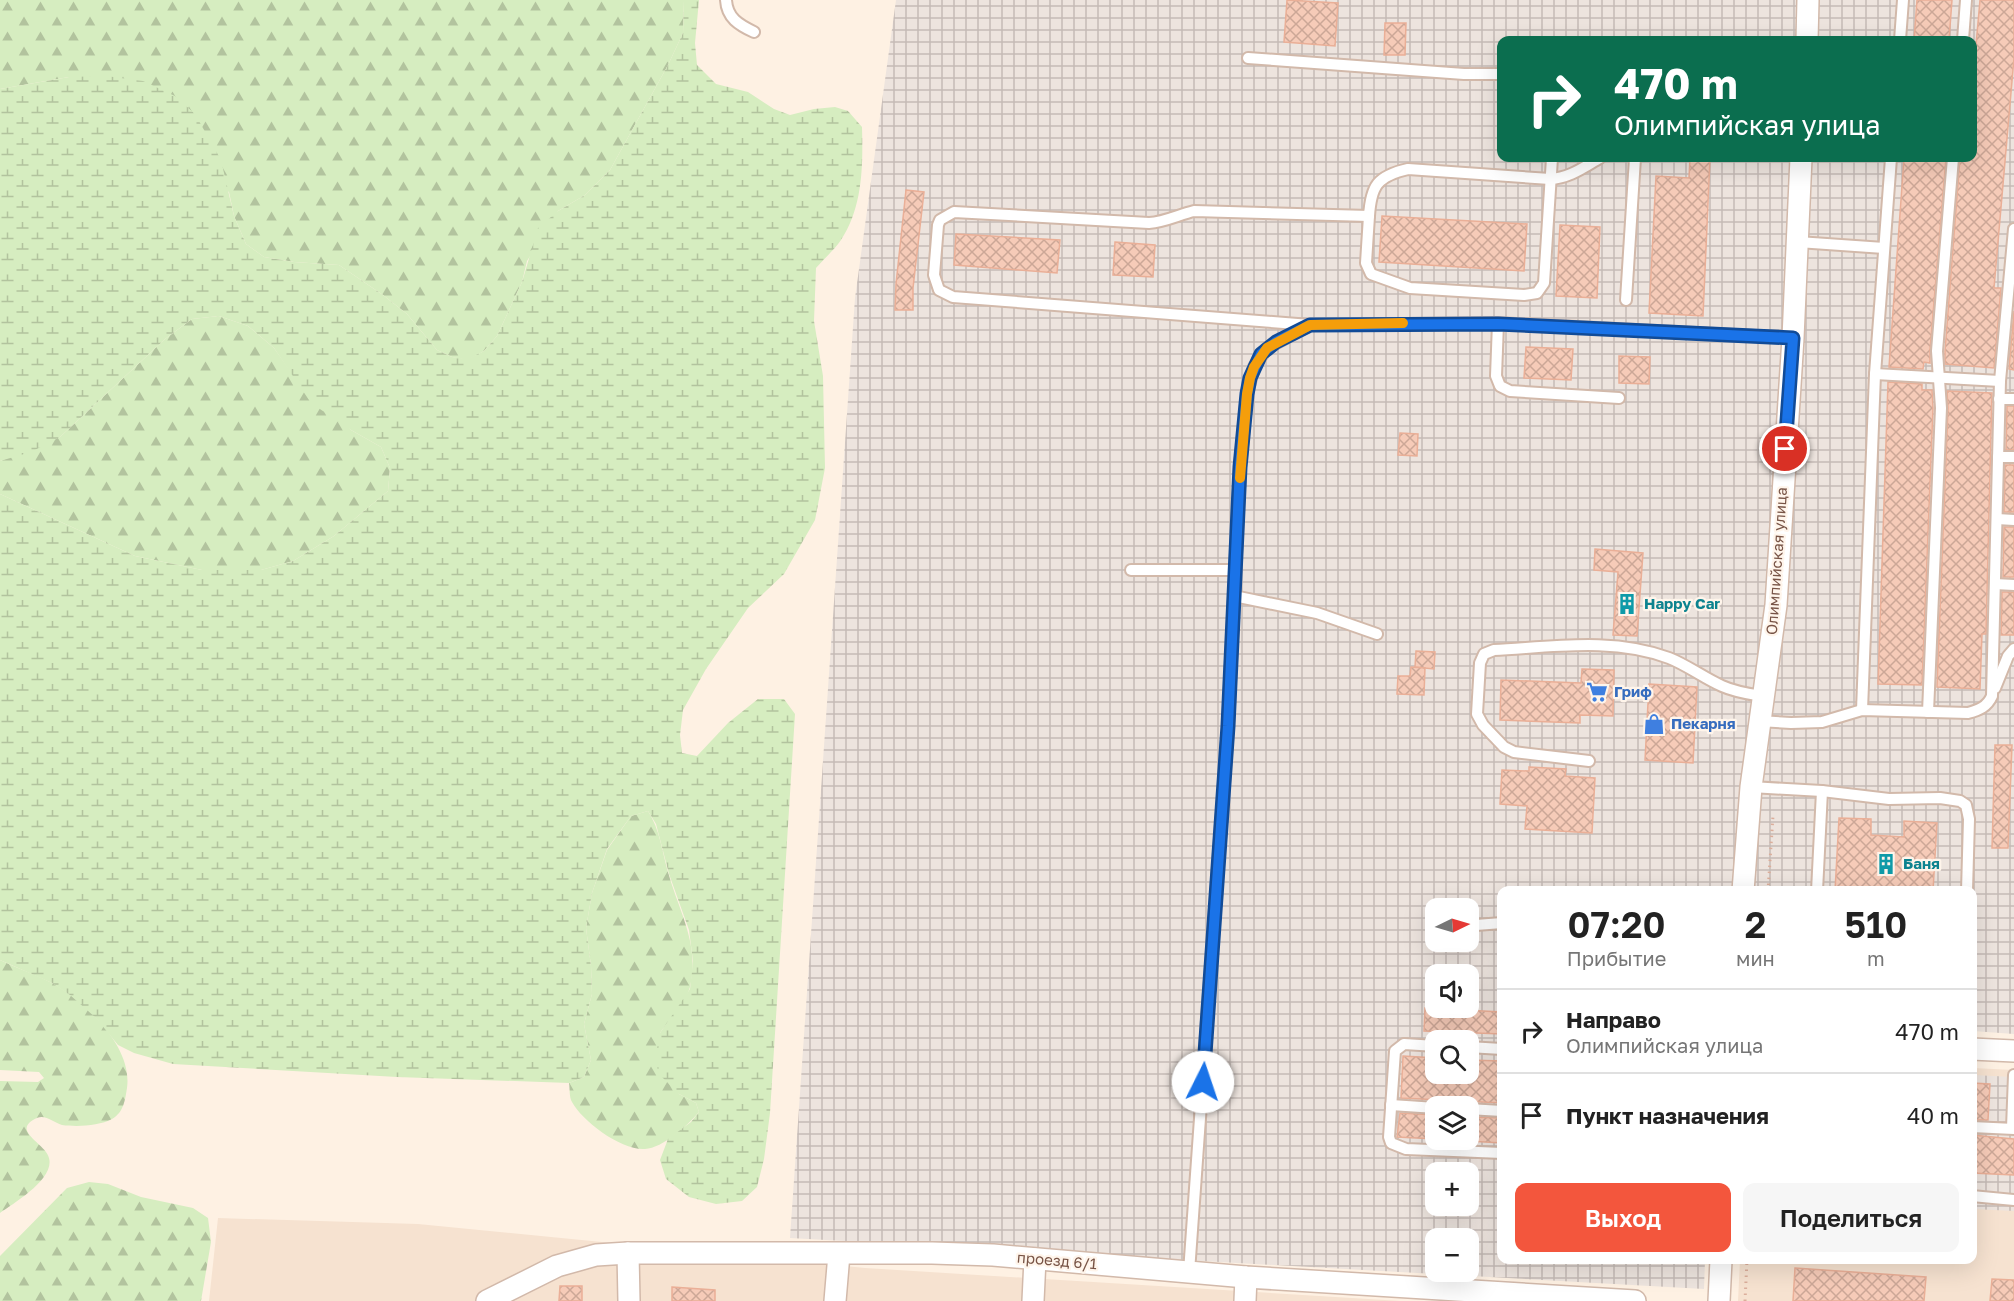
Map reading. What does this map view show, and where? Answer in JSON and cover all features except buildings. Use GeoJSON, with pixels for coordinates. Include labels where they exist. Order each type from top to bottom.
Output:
{"type":"FeatureCollection","features":[{"type":"Feature","properties":{"kind":"street"},"geometry":{"type":"LineString","coordinates":[[1807,36],[1808,0]]}},
{"type":"Feature","properties":{"kind":"street","name":"Олимпийская улица"},"geometry":{"type":"LineString","coordinates":[[1743,886],[1751,787],[1776,605],[1802,162]]}},
{"type":"Feature","properties":{"kind":"street"},"geometry":{"type":"LineString","coordinates":[[1977,1049],[2014,1051]]}},
{"type":"Feature","properties":{"kind":"street"},"geometry":{"type":"LineString","coordinates":[[628,1253],[628,1301]]}},
{"type":"Feature","properties":{"kind":"street","name":"проезд 6/1"},"geometry":{"type":"LineString","coordinates":[[487,1301],[557,1266],[596,1255],[628,1253],[932,1253],[1035,1259],[1486,1297],[1635,1301]]}},
{"type":"Feature","properties":{"kind":"street"},"geometry":{"type":"LineString","coordinates":[[835,1301],[839,1254]]}},
{"type":"Feature","properties":{"kind":"street"},"geometry":{"type":"LineString","coordinates":[[1033,1301],[1035,1259]]}},
{"type":"Feature","properties":{"kind":"street"},"geometry":{"type":"LineString","coordinates":[[1719,1301],[1721,1264]]}},
{"type":"Feature","properties":{"kind":"street"},"geometry":{"type":"LineString","coordinates":[[1245,1301],[1246,1276]]}},
{"type":"Feature","properties":{"kind":"lane"},"geometry":{"type":"LineString","coordinates":[[726,0],[730,15],[738,24],[754,32]]}},
{"type":"Feature","properties":{"kind":"lane"},"geometry":{"type":"LineString","coordinates":[[1900,36],[1903,0]]}},
{"type":"Feature","properties":{"kind":"lane"},"geometry":{"type":"LineString","coordinates":[[1963,36],[1966,0]]}},
{"type":"Feature","properties":{"kind":"lane"},"geometry":{"type":"LineString","coordinates":[[1248,58],[1464,74],[1497,74]]}},
{"type":"Feature","properties":{"kind":"lane"},"geometry":{"type":"LineString","coordinates":[[1552,162],[1550,179],[1544,283],[1541,290],[1533,294],[1410,288],[1371,274],[1366,263],[1370,196],[1383,177],[1408,169],[1550,179],[1562,178],[1593,162]]}},
{"type":"Feature","properties":{"kind":"lane"},"geometry":{"type":"LineString","coordinates":[[1626,300],[1635,162]]}},
{"type":"Feature","properties":{"kind":"lane"},"geometry":{"type":"LineString","coordinates":[[1862,710],[1875,375],[1891,162]]}},
{"type":"Feature","properties":{"kind":"lane"},"geometry":{"type":"LineString","coordinates":[[1928,712],[1941,408],[1937,351],[1953,162]]}},
{"type":"Feature","properties":{"kind":"lane"},"geometry":{"type":"LineString","coordinates":[[1368,216],[1194,211],[1163,222],[1149,223],[963,212],[946,215],[938,225],[935,284],[944,294],[953,297],[1310,325],[1498,324],[1793,338]]}},
{"type":"Feature","properties":{"kind":"lane"},"geometry":{"type":"LineString","coordinates":[[1992,696],[1999,399],[2014,229]]}},
{"type":"Feature","properties":{"kind":"lane"},"geometry":{"type":"LineString","coordinates":[[1797,242],[1884,248]]}},
{"type":"Feature","properties":{"kind":"lane"},"geometry":{"type":"LineString","coordinates":[[1498,324],[1496,376],[1500,386],[1509,392],[1619,399]]}},
{"type":"Feature","properties":{"kind":"lane"},"geometry":{"type":"LineString","coordinates":[[1189,1272],[1228,726],[1240,467],[1250,378],[1254,367],[1267,348],[1310,325]]}},
{"type":"Feature","properties":{"kind":"lane"},"geometry":{"type":"LineString","coordinates":[[1875,375],[2000,381]]}},
{"type":"Feature","properties":{"kind":"lane"},"geometry":{"type":"LineString","coordinates":[[1999,399],[2014,399]]}},
{"type":"Feature","properties":{"kind":"lane"},"geometry":{"type":"LineString","coordinates":[[1998,457],[2014,458]]}},
{"type":"Feature","properties":{"kind":"lane"},"geometry":{"type":"LineString","coordinates":[[1997,519],[2014,519]]}},
{"type":"Feature","properties":{"kind":"lane"},"geometry":{"type":"LineString","coordinates":[[1131,570],[1236,570]]}},
{"type":"Feature","properties":{"kind":"lane"},"geometry":{"type":"LineString","coordinates":[[1995,584],[2014,585]]}},
{"type":"Feature","properties":{"kind":"lane"},"geometry":{"type":"LineString","coordinates":[[1234,596],[1317,613],[1377,634]]}},
{"type":"Feature","properties":{"kind":"lane"},"geometry":{"type":"LineString","coordinates":[[1589,761],[1515,752],[1504,747],[1483,725],[1477,714],[1480,663],[1484,654],[1494,650],[1584,645],[1641,650],[1670,659],[1722,686],[1762,696]]}},
{"type":"Feature","properties":{"kind":"lane"},"geometry":{"type":"LineString","coordinates":[[1759,721],[1822,722],[1862,710],[1968,713],[1980,710],[1989,703],[2008,656],[2014,649]]}},
{"type":"Feature","properties":{"kind":"lane"},"geometry":{"type":"LineString","coordinates":[[1751,787],[1822,791],[1889,799],[1940,798],[1960,801],[1965,805],[1969,819],[1967,886]]}},
{"type":"Feature","properties":{"kind":"lane"},"geometry":{"type":"LineString","coordinates":[[1816,886],[1822,791]]}},
{"type":"Feature","properties":{"kind":"lane"},"geometry":{"type":"LineString","coordinates":[[1479,925],[1497,923]]}},
{"type":"Feature","properties":{"kind":"lane"},"geometry":{"type":"LineString","coordinates":[[1425,1045],[1404,1044],[1395,1051],[1389,1137],[1391,1143],[1406,1149],[1497,1153]]}},
{"type":"Feature","properties":{"kind":"lane"},"geometry":{"type":"LineString","coordinates":[[1479,1048],[1497,1049]]}},
{"type":"Feature","properties":{"kind":"lane"},"geometry":{"type":"LineString","coordinates":[[1977,1127],[2013,1129],[2014,1076]]}},
{"type":"Feature","properties":{"kind":"lane"},"geometry":{"type":"LineString","coordinates":[[1391,1105],[1425,1107]]}},
{"type":"Feature","properties":{"kind":"lane"},"geometry":{"type":"LineString","coordinates":[[1479,1110],[1497,1111]]}},
{"type":"Feature","properties":{"kind":"lane"},"geometry":{"type":"LineString","coordinates":[[1977,1196],[2014,1200]]}},
{"type":"Feature","properties":{"kind":"path"},"geometry":{"type":"LineString","coordinates":[[1768,886],[1773,816]]}},
{"type":"Feature","properties":{"kind":"path"},"geometry":{"type":"LineString","coordinates":[[1745,1301],[1747,1264]]}},
{"type":"Feature","properties":{"kind":"shaded area"},"geometry":{"type":"Polygon","coordinates":[[[896,0],[2014,0],[2014,1034],[1977,1031],[1977,886],[1497,886],[1497,1264],[1705,1264],[1704,1289],[1479,1276],[1479,1228],[1425,1228],[1425,1273],[790,1238],[855,298],[896,0]]]}},
{"type":"Feature","properties":{"kind":"shaded area"},"geometry":{"type":"Polygon","coordinates":[[[1977,1068],[2014,1070],[2014,1301],[1738,1301],[1740,1264],[1977,1264],[1977,1068]]]}},
{"type":"Feature","properties":{"kind":"shaded area"},"geometry":{"type":"Polygon","coordinates":[[[1977,1075],[2014,1077],[2014,1211],[1977,1209],[1977,1075]]]}},
{"type":"Feature","properties":{"kind":"shaded area"},"geometry":{"type":"Polygon","coordinates":[[[218,1218],[418,1224],[865,1268],[1401,1301],[209,1301],[218,1218]]]}},
{"type":"Feature","properties":{"kind":"green space"},"geometry":{"type":"Polygon","coordinates":[[[0,0],[684,1],[683,33],[668,65],[610,170],[585,195],[558,211],[527,261],[522,282],[497,336],[484,351],[468,360],[452,357],[437,350],[407,314],[339,265],[264,257],[246,244],[234,216],[229,192],[69,77],[0,89],[0,0]]]}},
{"type":"Feature","properties":{"kind":"green space"},"geometry":{"type":"Polygon","coordinates":[[[684,0],[699,0],[695,43],[697,65],[716,84],[748,92],[774,109],[790,115],[835,107],[848,111],[862,127],[862,171],[854,214],[841,240],[816,268],[814,321],[823,376],[825,468],[815,520],[784,574],[748,608],[706,669],[683,710],[680,735],[682,753],[697,756],[728,723],[758,699],[784,699],[795,714],[770,1113],[764,1159],[757,1187],[742,1201],[716,1204],[689,1197],[666,1179],[660,1160],[668,1139],[691,1122],[699,1112],[696,1103],[679,1094],[658,1073],[656,1054],[660,1033],[690,989],[693,961],[689,930],[669,874],[656,824],[648,811],[631,816],[607,849],[592,893],[586,928],[592,994],[584,1024],[591,1060],[584,1077],[569,1083],[397,1077],[173,1064],[134,1053],[118,1045],[96,1018],[70,995],[52,983],[0,960],[0,494],[135,556],[202,570],[261,570],[293,561],[334,536],[388,491],[390,468],[381,447],[311,403],[274,348],[248,326],[219,316],[192,319],[165,339],[60,437],[31,452],[0,461],[0,89],[69,77],[106,76],[143,81],[175,96],[195,114],[221,160],[234,216],[246,244],[264,257],[339,265],[407,314],[437,350],[452,357],[468,359],[484,351],[497,336],[522,282],[538,228],[558,211],[585,195],[610,170],[668,65],[683,33],[684,0]]]}},
{"type":"Feature","properties":{"kind":"green space"},"geometry":{"type":"Polygon","coordinates":[[[219,316],[248,326],[274,348],[291,372],[351,430],[381,447],[390,468],[388,491],[334,536],[293,561],[261,570],[202,570],[135,556],[0,494],[0,461],[60,437],[165,339],[192,319],[219,316]]]}},
{"type":"Feature","properties":{"kind":"green space"},"geometry":{"type":"Polygon","coordinates":[[[648,811],[658,833],[668,872],[687,928],[692,957],[688,992],[660,1033],[679,1094],[696,1103],[699,1112],[667,1140],[645,1149],[625,1145],[593,1126],[572,1102],[569,1083],[584,1077],[591,1060],[584,1024],[592,994],[586,928],[592,893],[607,850],[631,816],[648,811]]]}},
{"type":"Feature","properties":{"kind":"green space"},"geometry":{"type":"Polygon","coordinates":[[[0,960],[50,982],[91,1012],[104,1026],[122,1056],[127,1072],[127,1088],[121,1109],[116,1116],[107,1121],[68,1126],[48,1118],[41,1117],[33,1120],[28,1125],[28,1134],[47,1153],[49,1166],[46,1174],[32,1190],[0,1213],[0,1081],[38,1082],[44,1078],[39,1072],[0,1070],[0,960]]]}},
{"type":"Feature","properties":{"kind":"green space"},"geometry":{"type":"Polygon","coordinates":[[[89,1182],[108,1184],[141,1197],[193,1208],[208,1218],[211,1242],[201,1301],[0,1301],[0,1256],[67,1188],[89,1182]]]}},
{"type":"Feature","properties":{"kind":"slow traffic"},"geometry":{"type":"LineString","coordinates":[[1240,478],[1250,378],[1261,354],[1267,348],[1310,325],[1403,323]]}},
{"type":"Feature","properties":{"kind":"place","name":"Happy Car"},"geometry":{"type":"Point","coordinates":[1627,604]}},
{"type":"Feature","properties":{"kind":"place","name":"Гриф"},"geometry":{"type":"Point","coordinates":[1597,692]}},
{"type":"Feature","properties":{"kind":"place","name":"Пекарня"},"geometry":{"type":"Point","coordinates":[1654,724]}},
{"type":"Feature","properties":{"kind":"place","name":"Баня"},"geometry":{"type":"Point","coordinates":[1886,864]}},
{"type":"Feature","properties":{"kind":"route"},"geometry":{"type":"LineString","coordinates":[[1203,1082],[1228,726],[1240,467],[1247,394],[1250,378],[1261,354],[1276,342],[1310,325],[1445,322],[1793,338],[1785,449]]}}]}
